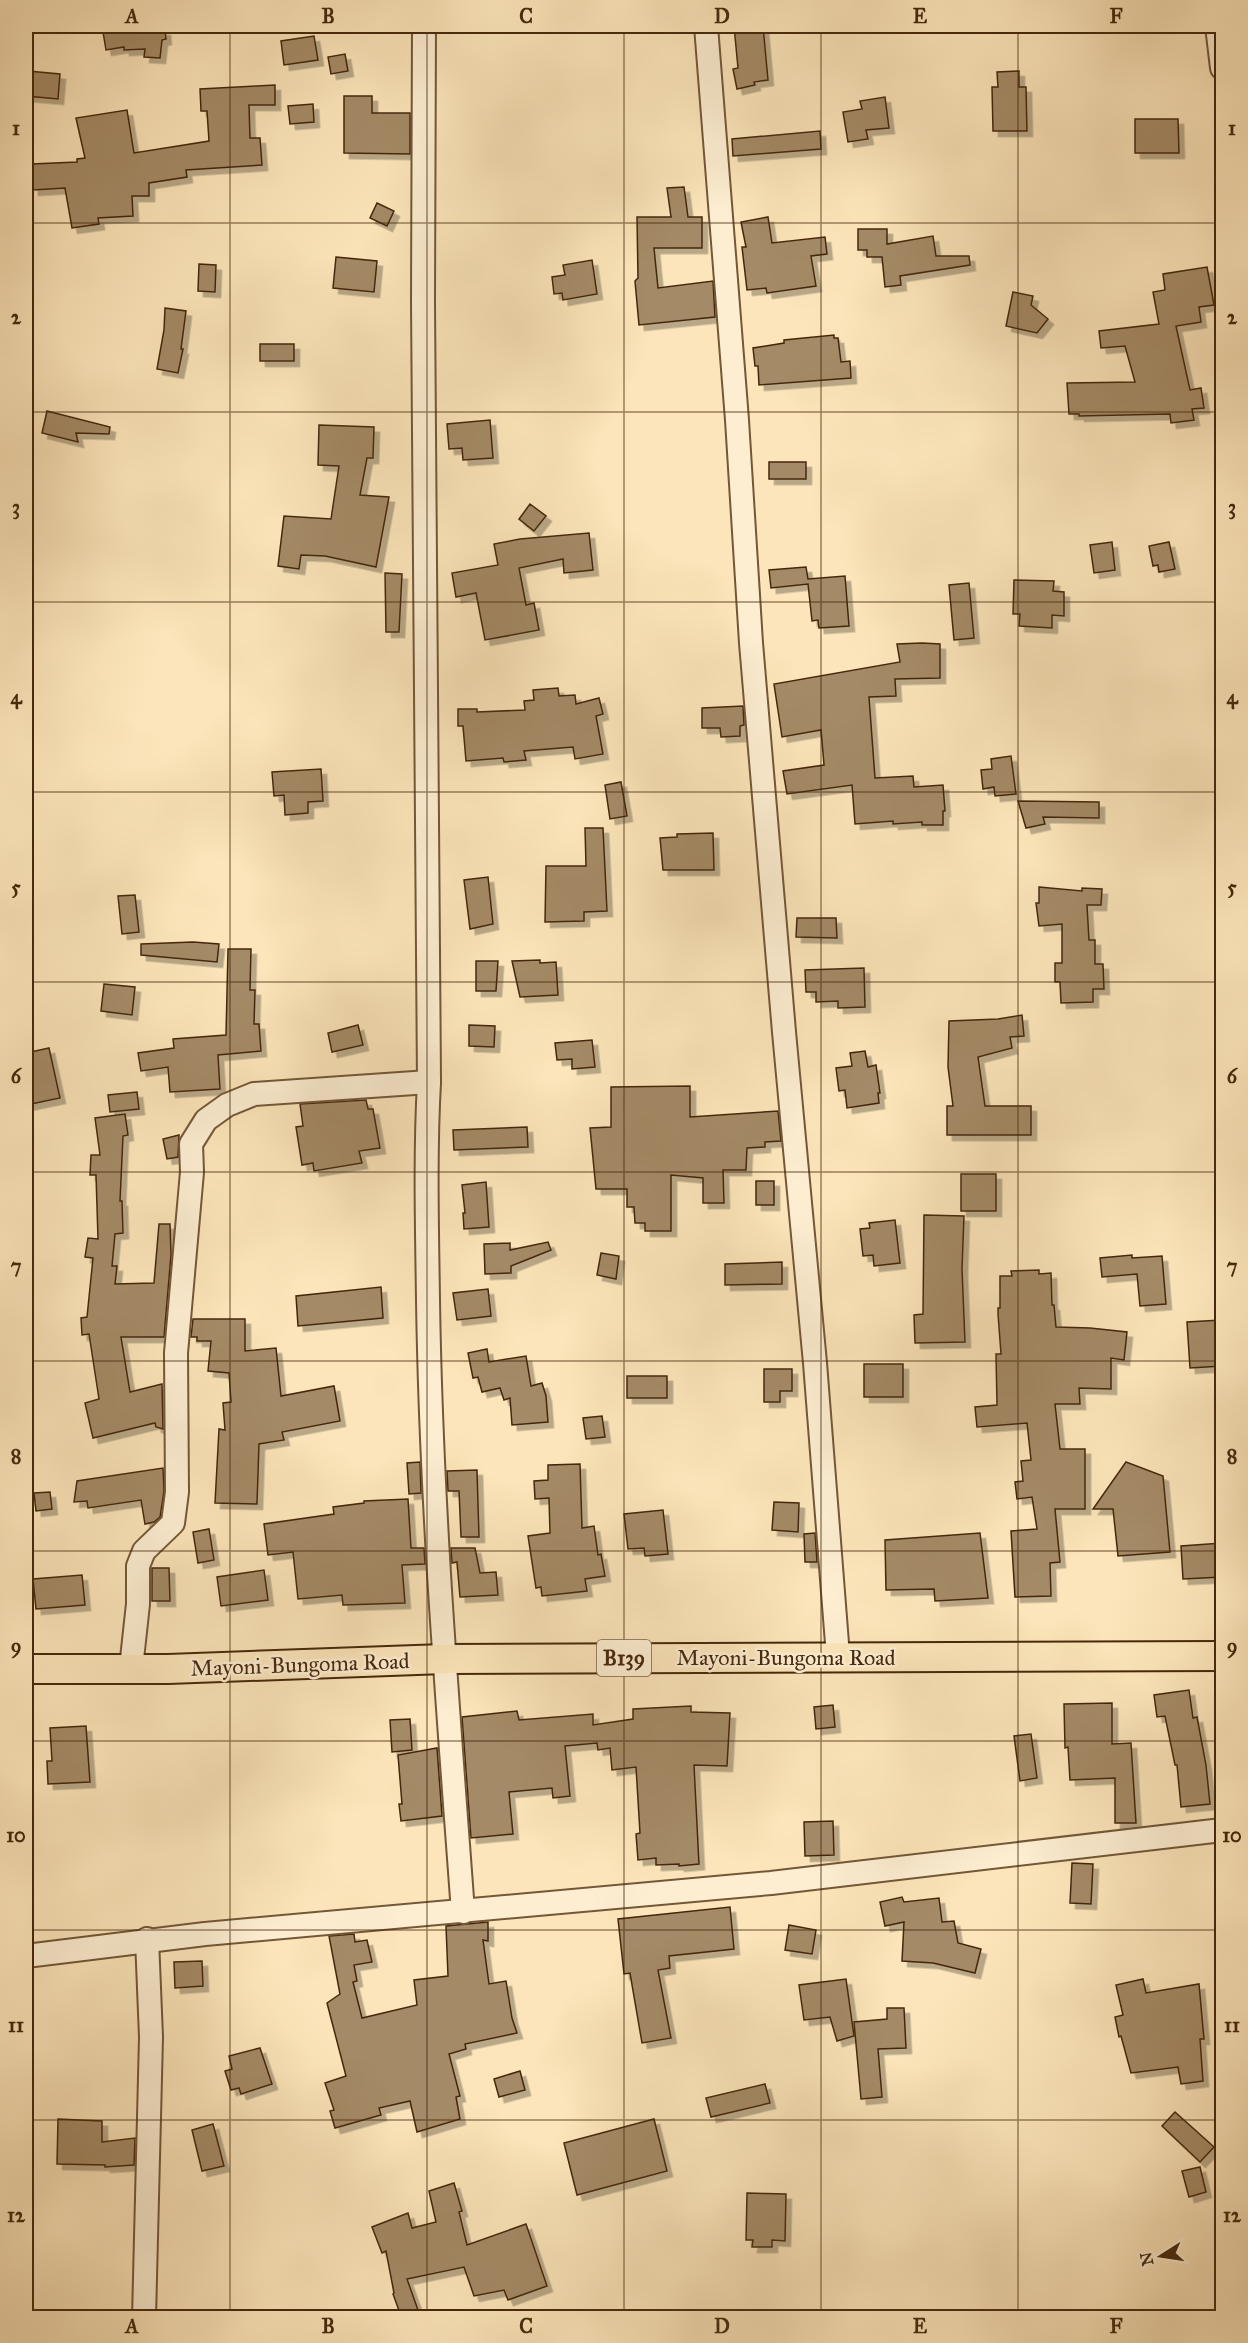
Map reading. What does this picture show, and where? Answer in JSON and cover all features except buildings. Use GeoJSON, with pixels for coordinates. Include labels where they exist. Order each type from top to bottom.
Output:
{"type":"FeatureCollection","features":[{"type":"Feature","properties":{"kind":"main road","name":"Mayoni-Bungoma Road"},"geometry":{"type":"LineString","coordinates":[[26,1669],[168,1669],[444,1659],[1222,1656]]}},
{"type":"Feature","properties":{"kind":"street"},"geometry":{"type":"LineString","coordinates":[[424,26],[423,314],[429,1082],[425,1142],[430,1411],[444,1659],[463,1912]]}},
{"type":"Feature","properties":{"kind":"street"},"geometry":{"type":"LineString","coordinates":[[706,26],[737,420],[755,688],[815,1363],[838,1656]]}},
{"type":"Feature","properties":{"kind":"street"},"geometry":{"type":"LineString","coordinates":[[1217,26],[1222,68]]}},
{"type":"Feature","properties":{"kind":"street"},"geometry":{"type":"LineString","coordinates":[[131,1668],[138,1604],[138,1566],[144,1551],[173,1523],[177,1492],[176,1353],[192,1172],[192,1144],[206,1120],[227,1105],[254,1094],[429,1082]]}},
{"type":"Feature","properties":{"kind":"street"},"geometry":{"type":"LineString","coordinates":[[26,1956],[147,1939],[463,1912],[771,1882],[1222,1830]]}},
{"type":"Feature","properties":{"kind":"street"},"geometry":{"type":"LineString","coordinates":[[144,2318],[151,2037],[147,1939]]}}]}
